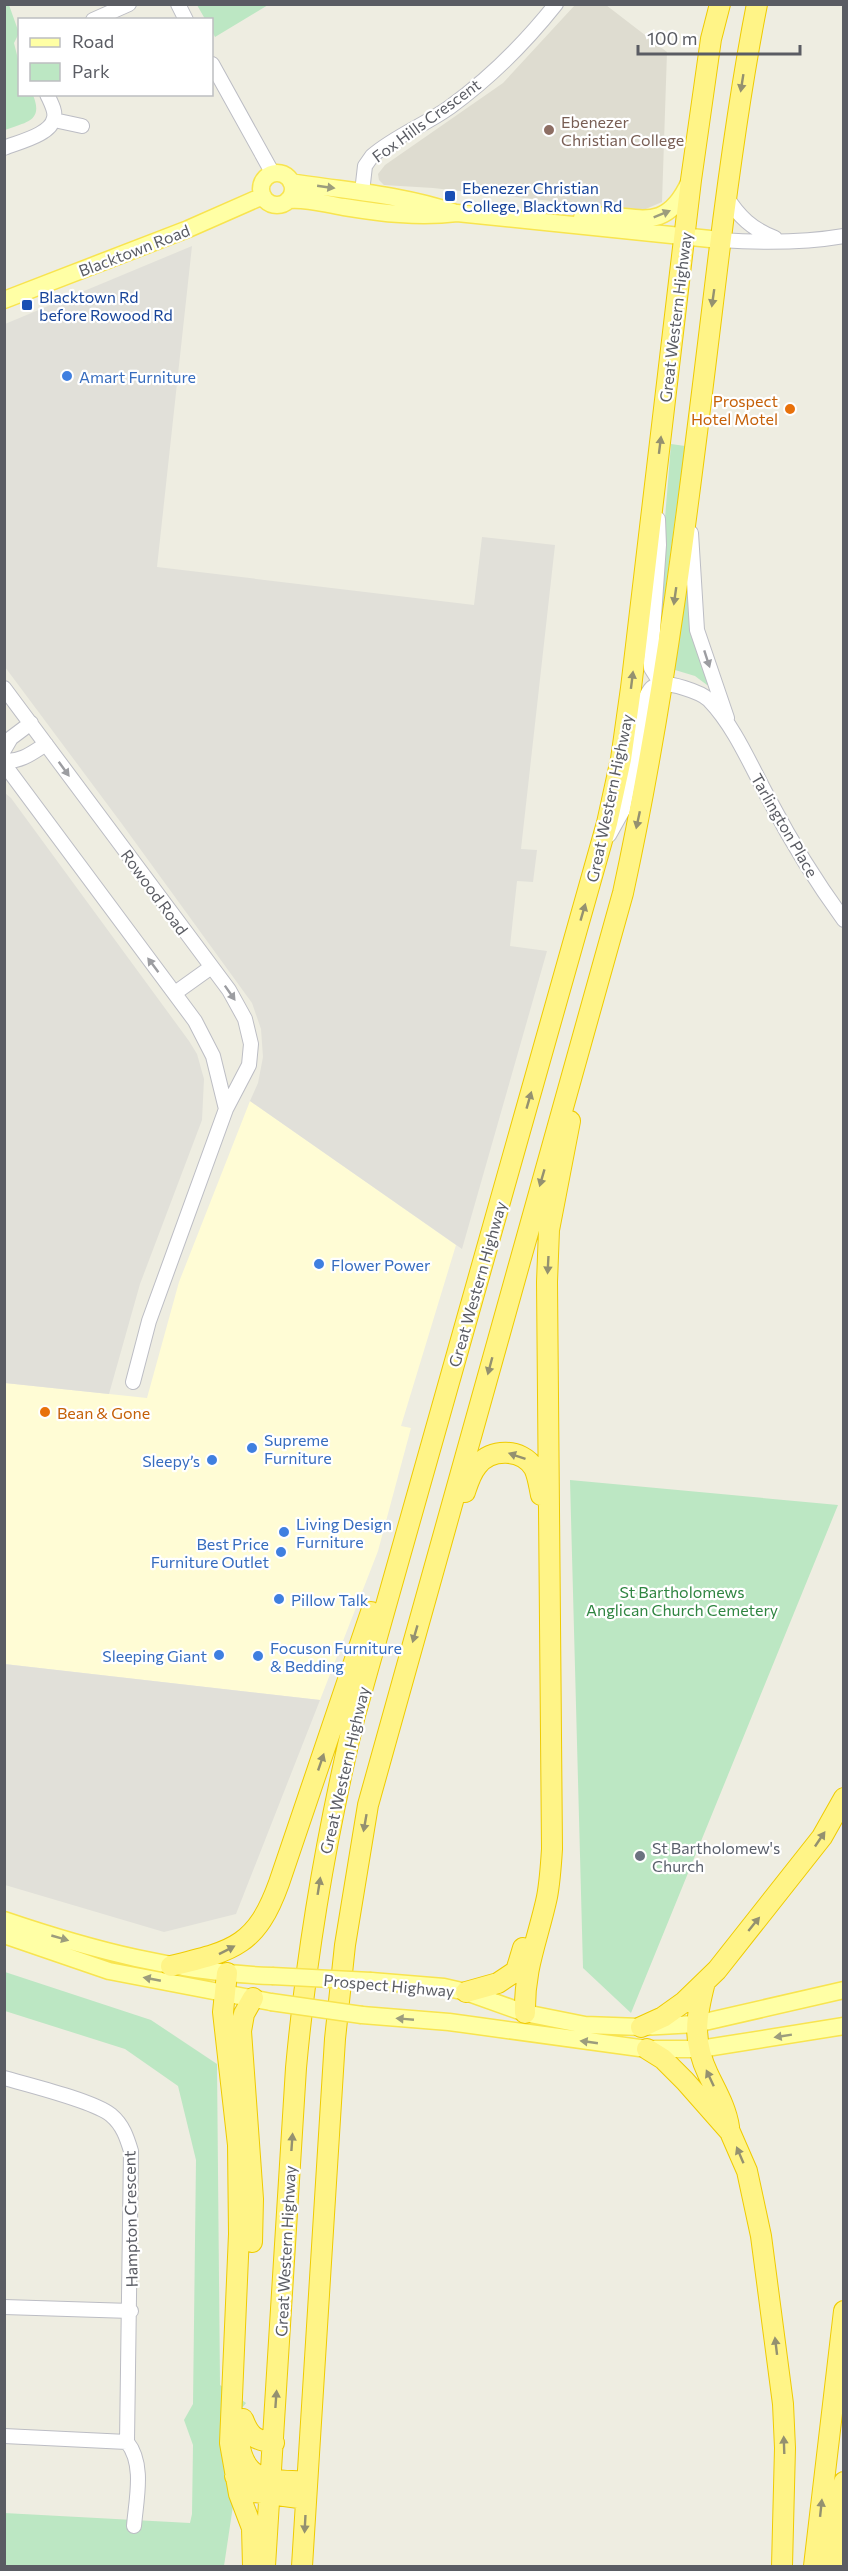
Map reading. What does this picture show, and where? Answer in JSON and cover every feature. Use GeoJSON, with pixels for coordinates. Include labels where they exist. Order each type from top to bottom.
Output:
{"type":"FeatureCollection","features":[{"type":"Feature","properties":{"kind":"highway","name":"Great Western Highway"},"geometry":{"type":"LineString","coordinates":[[265,2566],[296,2068],[302,1999],[320,1878],[335,1801],[356,1715],[600,852],[621,759],[691,180],[710,48],[720,4]]}},
{"type":"Feature","properties":{"kind":"highway","name":"Great Western Highway"},"geometry":{"type":"LineString","coordinates":[[302,2566],[335,2039],[345,1945],[368,1805],[625,883],[650,763],[688,498],[726,196],[744,71],[757,4]]}},
{"type":"Feature","properties":{"kind":"highway"},"geometry":{"type":"LineString","coordinates":[[525,2013],[528,1962],[547,1897],[553,1832],[546,1371],[549,1230],[593,1000]]}},
{"type":"Feature","properties":{"kind":"highway"},"geometry":{"type":"LineString","coordinates":[[443,1407],[447,1419],[455,1423],[463,1421],[478,1407]]}},
{"type":"Feature","properties":{"kind":"highway"},"geometry":{"type":"LineString","coordinates":[[424,1602],[469,1479],[477,1465],[486,1457],[496,1454],[516,1454],[526,1459],[534,1468],[541,1494],[546,1818],[543,1866],[532,1920],[516,1971],[498,1983],[466,1992]]}},
{"type":"Feature","properties":{"kind":"highway"},"geometry":{"type":"LineString","coordinates":[[171,1966],[203,1960],[230,1950],[255,1929],[272,1904],[388,1562],[422,1479]]}},
{"type":"Feature","properties":{"kind":"highway"},"geometry":{"type":"LineString","coordinates":[[641,2027],[663,2017],[684,2002],[717,1970],[798,1870],[822,1837],[843,1798]]}},
{"type":"Feature","properties":{"kind":"highway"},"geometry":{"type":"LineString","coordinates":[[227,1973],[224,2012],[238,2156],[239,2234],[231,2443],[239,2494],[252,2528],[253,2566]]}},
{"type":"Feature","properties":{"kind":"highway"},"geometry":{"type":"LineString","coordinates":[[705,1982],[696,2024],[700,2049],[707,2071],[727,2112],[730,2132],[747,2171],[756,2211],[780,2372],[785,2448],[782,2566]]}},
{"type":"Feature","properties":{"kind":"highway"},"geometry":{"type":"LineString","coordinates":[[262,2000],[243,2014],[241,2031],[253,2199],[243,2419],[239,2439],[241,2454],[248,2467],[271,2487]]}},
{"type":"Feature","properties":{"kind":"highway"},"geometry":{"type":"LineString","coordinates":[[647,2049],[663,2059],[685,2081],[730,2132]]}},
{"type":"Feature","properties":{"kind":"highway"},"geometry":{"type":"LineString","coordinates":[[814,2566],[843,2311]]}},
{"type":"Feature","properties":{"kind":"highway"},"geometry":{"type":"LineString","coordinates":[[243,2419],[248,2433],[256,2440],[274,2443]]}},
{"type":"Feature","properties":{"kind":"highway"},"geometry":{"type":"LineString","coordinates":[[235,2476],[254,2492],[271,2487],[307,2491]]}},
{"type":"Feature","properties":{"kind":"highway"},"geometry":{"type":"LineString","coordinates":[[834,2566],[843,2482]]}},
{"type":"Feature","properties":{"kind":"main road"},"geometry":{"type":"LineString","coordinates":[[457,213],[433,205],[291,182],[283,175],[273,174],[262,182],[263,196],[274,205],[288,200],[309,200],[347,208],[406,214],[430,216],[457,213],[720,240]]}},
{"type":"Feature","properties":{"kind":"main road"},"geometry":{"type":"LineString","coordinates":[[564,224],[593,216],[641,219],[664,214],[674,209],[691,180]]}},
{"type":"Feature","properties":{"kind":"main road"},"geometry":{"type":"LineString","coordinates":[[288,200],[292,192],[291,182]]}},
{"type":"Feature","properties":{"kind":"main road"},"geometry":{"type":"LineString","coordinates":[[325,203],[351,201],[362,192]]}},
{"type":"Feature","properties":{"kind":"main road"},"geometry":{"type":"LineString","coordinates":[[362,192],[371,203],[393,208],[406,214]]}},
{"type":"Feature","properties":{"kind":"main road","name":"Blacktown Road"},"geometry":{"type":"LineString","coordinates":[[4,300],[188,229],[263,196]]}},
{"type":"Feature","properties":{"kind":"main road","name":"Prospect Highway"},"geometry":{"type":"LineString","coordinates":[[4,1920],[110,1952],[171,1966],[227,1973],[444,1987],[466,1992],[525,2013],[585,2025],[641,2027],[696,2024],[836,1992]]}},
{"type":"Feature","properties":{"kind":"main road","name":"Prospect Highway"},"geometry":{"type":"LineString","coordinates":[[4,1935],[109,1971],[262,2000],[362,2015],[449,2022],[647,2049],[700,2049],[842,2026]]}},
{"type":"Feature","properties":{"kind":"street"},"geometry":{"type":"LineString","coordinates":[[98,18],[129,4]]}},
{"type":"Feature","properties":{"kind":"street"},"geometry":{"type":"LineString","coordinates":[[178,4],[185,18]]}},
{"type":"Feature","properties":{"kind":"street","name":"Fox Hills Crescent"},"geometry":{"type":"LineString","coordinates":[[362,192],[365,166],[372,156],[457,101],[496,69],[533,33],[556,4]]}},
{"type":"Feature","properties":{"kind":"street"},"geometry":{"type":"LineString","coordinates":[[213,66],[273,174]]}},
{"type":"Feature","properties":{"kind":"street"},"geometry":{"type":"LineString","coordinates":[[4,148],[49,128],[54,120],[48,96]]}},
{"type":"Feature","properties":{"kind":"street"},"geometry":{"type":"LineString","coordinates":[[54,120],[82,126]]}},
{"type":"Feature","properties":{"kind":"street"},"geometry":{"type":"LineString","coordinates":[[726,196],[735,211],[749,226],[782,242]]}},
{"type":"Feature","properties":{"kind":"street"},"geometry":{"type":"LineString","coordinates":[[720,240],[782,242],[843,236]]}},
{"type":"Feature","properties":{"kind":"street"},"geometry":{"type":"LineString","coordinates":[[600,852],[623,810],[645,699],[651,688],[661,684],[651,668],[659,545],[656,474]]}},
{"type":"Feature","properties":{"kind":"street","name":"Tarlington Place"},"geometry":{"type":"LineString","coordinates":[[688,498],[697,630],[730,728]]}},
{"type":"Feature","properties":{"kind":"street","name":"Tarlington Place"},"geometry":{"type":"LineString","coordinates":[[661,684],[686,689],[707,698],[730,728],[774,810],[823,892],[843,920]]}},
{"type":"Feature","properties":{"kind":"street","name":"Rowood Road"},"geometry":{"type":"LineString","coordinates":[[4,688],[239,1005],[251,1044],[248,1070],[226,1108],[149,1321],[133,1382]]}},
{"type":"Feature","properties":{"kind":"street"},"geometry":{"type":"LineString","coordinates":[[4,750],[11,738],[31,723]]}},
{"type":"Feature","properties":{"kind":"street"},"geometry":{"type":"LineString","coordinates":[[4,763],[26,757],[46,744]]}},
{"type":"Feature","properties":{"kind":"street"},"geometry":{"type":"LineString","coordinates":[[4,763],[175,993],[206,1039],[219,1076],[226,1108]]}},
{"type":"Feature","properties":{"kind":"street"},"geometry":{"type":"LineString","coordinates":[[175,993],[210,968]]}},
{"type":"Feature","properties":{"kind":"street","name":"Hampton Crescent"},"geometry":{"type":"LineString","coordinates":[[4,2078],[96,2106],[111,2115],[125,2131],[131,2151],[131,2311],[127,2442],[134,2451],[137,2465],[134,2526]]}},
{"type":"Feature","properties":{"kind":"street"},"geometry":{"type":"LineString","coordinates":[[4,2307],[131,2311]]}},
{"type":"Feature","properties":{"kind":"street"},"geometry":{"type":"LineString","coordinates":[[4,2436],[127,2442]]}},
{"type":"Feature","properties":{"kind":"shaded area","name":"Ebenezer Christian College"},"geometry":{"type":"Polygon","coordinates":[[[575,5],[606,5],[667,52],[662,202],[641,211],[433,188],[384,185],[379,180],[378,174],[385,165],[503,83],[575,5]]]}},
{"type":"Feature","properties":{"kind":"shaded area"},"geometry":{"type":"Polygon","coordinates":[[[192,246],[157,567],[474,605],[482,537],[555,545],[521,849],[537,850],[533,882],[517,881],[510,946],[547,951],[462,1249],[250,1101],[258,1083],[263,1057],[261,1029],[252,1003],[5,667],[5,324],[192,246]]]}},
{"type":"Feature","properties":{"kind":"shaded area"},"geometry":{"type":"Polygon","coordinates":[[[5,793],[11,798],[189,1041],[197,1054],[204,1079],[202,1120],[140,1284],[109,1394],[5,1383],[5,793]]]}},
{"type":"Feature","properties":{"kind":"shaded area"},"geometry":{"type":"Polygon","coordinates":[[[250,1101],[456,1245],[401,1426],[411,1428],[378,1551],[320,1700],[5,1664],[5,1383],[147,1398],[179,1282],[250,1101]]]}},
{"type":"Feature","properties":{"kind":"shaded area"},"geometry":{"type":"Polygon","coordinates":[[[4,1664],[320,1700],[236,1914],[164,1932],[5,1885],[4,1664]]]}},
{"type":"Feature","properties":{"kind":"green space"},"geometry":{"type":"Polygon","coordinates":[[[197,4],[268,5],[215,37],[213,18],[204,18],[197,4]]]}},
{"type":"Feature","properties":{"kind":"green space"},"geometry":{"type":"Polygon","coordinates":[[[4,5],[9,5],[18,30],[14,43],[18,59],[18,96],[33,96],[36,104],[36,111],[31,120],[5,130],[4,5]]]}},
{"type":"Feature","properties":{"kind":"green space"},"geometry":{"type":"Polygon","coordinates":[[[671,444],[685,446],[660,631],[656,630],[671,444]]]}},
{"type":"Feature","properties":{"kind":"green space"},"geometry":{"type":"Polygon","coordinates":[[[685,584],[688,585],[709,683],[707,685],[695,676],[675,670],[673,666],[685,584]]]}},
{"type":"Feature","properties":{"kind":"green space","name":"St Bartholomews Anglican Church Cemetery"},"geometry":{"type":"Polygon","coordinates":[[[570,1480],[838,1505],[631,2013],[583,1968],[570,1480]]]}},
{"type":"Feature","properties":{"kind":"green space"},"geometry":{"type":"Polygon","coordinates":[[[5,1972],[151,2020],[217,2064],[220,2385],[246,2403],[220,2436],[221,2452],[237,2479],[224,2566],[5,2566],[4,2513],[190,2523],[193,2445],[184,2420],[193,2404],[196,2160],[178,2086],[125,2049],[5,2011],[5,1972]]]}},
{"type":"Feature","properties":{"kind":"place","name":"Ebenezer Christian College"},"geometry":{"type":"Point","coordinates":[549,130]}},
{"type":"Feature","properties":{"kind":"place","name":"Ebenezer Christian College, Blacktown Rd"},"geometry":{"type":"Point","coordinates":[450,196]}},
{"type":"Feature","properties":{"kind":"place","name":"Blacktown Rd before Rowood Rd"},"geometry":{"type":"Point","coordinates":[27,305]}},
{"type":"Feature","properties":{"kind":"place","name":"Amart Furniture"},"geometry":{"type":"Point","coordinates":[67,376]}},
{"type":"Feature","properties":{"kind":"place","name":"Prospect Hotel Motel"},"geometry":{"type":"Point","coordinates":[790,409]}},
{"type":"Feature","properties":{"kind":"place","name":"Flower Power"},"geometry":{"type":"Point","coordinates":[319,1264]}},
{"type":"Feature","properties":{"kind":"place","name":"Bean & Gone"},"geometry":{"type":"Point","coordinates":[45,1412]}},
{"type":"Feature","properties":{"kind":"place","name":"Supreme Furniture"},"geometry":{"type":"Point","coordinates":[252,1448]}},
{"type":"Feature","properties":{"kind":"place","name":"Sleepy’s"},"geometry":{"type":"Point","coordinates":[212,1460]}},
{"type":"Feature","properties":{"kind":"place","name":"Living Design Furniture"},"geometry":{"type":"Point","coordinates":[284,1532]}},
{"type":"Feature","properties":{"kind":"place","name":"Best Price Furniture Outlet"},"geometry":{"type":"Point","coordinates":[281,1552]}},
{"type":"Feature","properties":{"kind":"place","name":"Pillow Talk"},"geometry":{"type":"Point","coordinates":[279,1599]}},
{"type":"Feature","properties":{"kind":"place","name":"Sleeping Giant"},"geometry":{"type":"Point","coordinates":[219,1655]}},
{"type":"Feature","properties":{"kind":"place","name":"Focuson Furniture & Bedding"},"geometry":{"type":"Point","coordinates":[258,1656]}},
{"type":"Feature","properties":{"kind":"place","name":"St Bartholomew's Church"},"geometry":{"type":"Point","coordinates":[640,1856]}}]}
